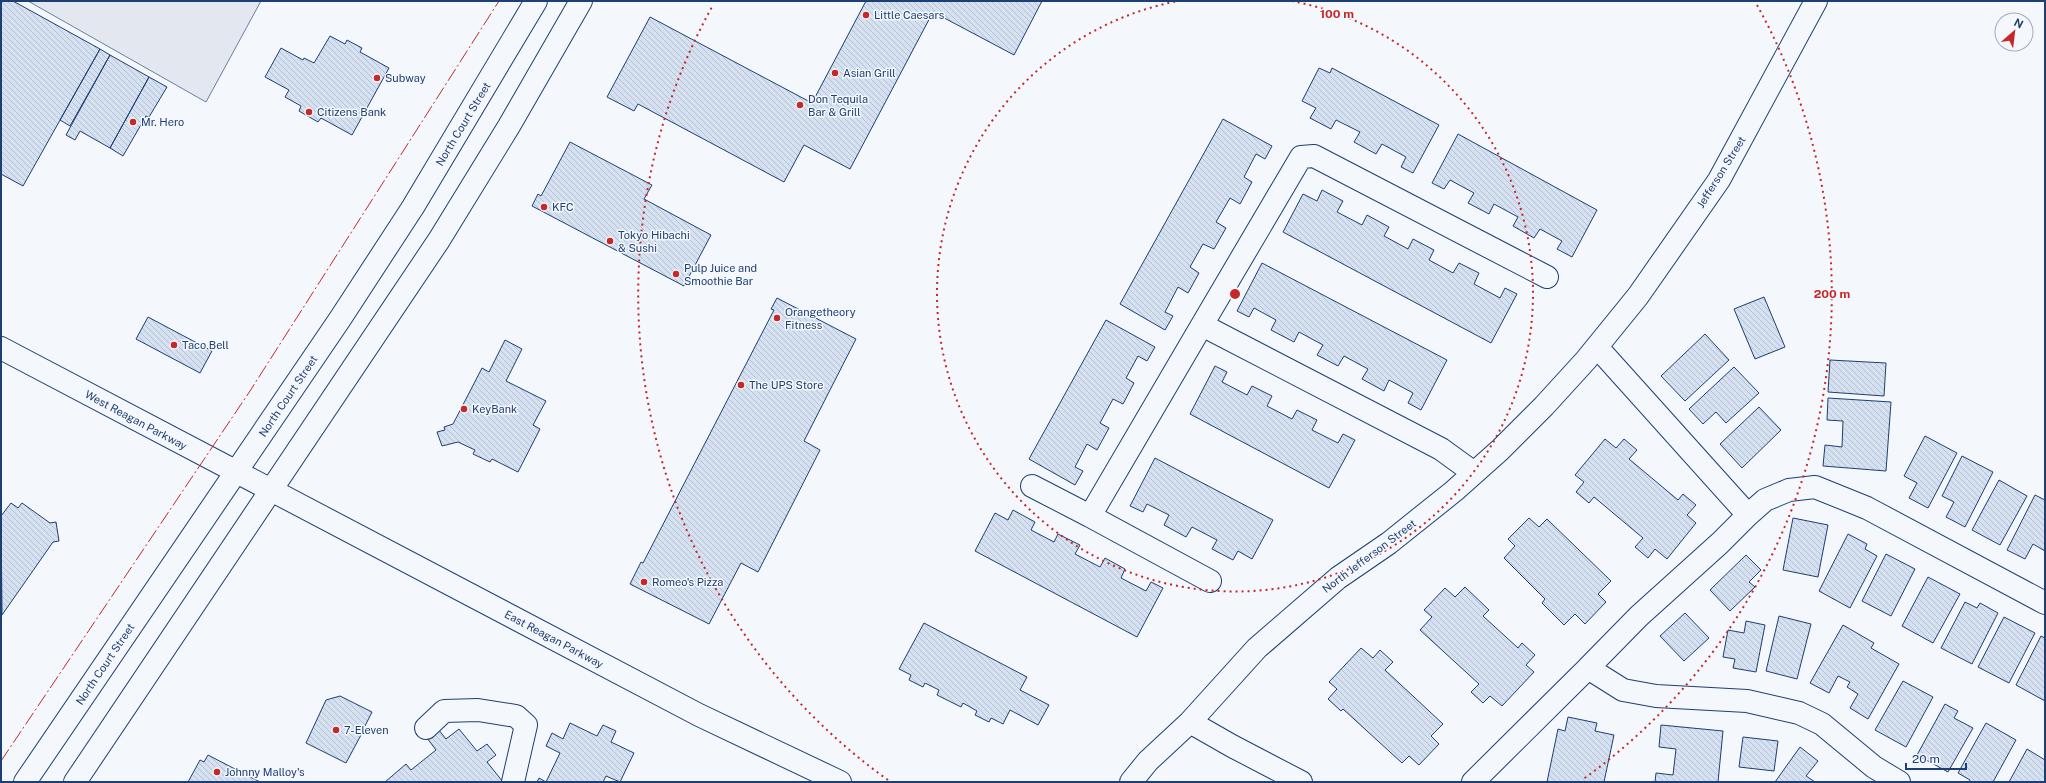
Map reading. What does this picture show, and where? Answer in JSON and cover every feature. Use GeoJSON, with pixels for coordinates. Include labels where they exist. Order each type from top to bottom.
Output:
{"type":"FeatureCollection","features":[{"type":"Feature","properties":{"kind":"street","name":"North Court Street"},"geometry":{"type":"LineString","coordinates":[[25,782],[340,319],[413,207],[536,1]]}},
{"type":"Feature","properties":{"kind":"street"},"geometry":{"type":"LineString","coordinates":[[75,782],[439,240],[513,119],[581,1]]}},
{"type":"Feature","properties":{"kind":"street","name":"Jefferson Street"},"geometry":{"type":"LineString","coordinates":[[1603,340],[1638,296],[1719,180],[1816,1]]}},
{"type":"Feature","properties":{"kind":"street"},"geometry":{"type":"LineString","coordinates":[[1090,516],[1301,158],[1314,156],[1547,276]]}},
{"type":"Feature","properties":{"kind":"street"},"geometry":{"type":"LineString","coordinates":[[1202,325],[1441,449],[1474,473]]}},
{"type":"Feature","properties":{"kind":"street"},"geometry":{"type":"LineString","coordinates":[[1603,340],[1748,515]]}},
{"type":"Feature","properties":{"kind":"street","name":"North Jefferson Street"},"geometry":{"type":"LineString","coordinates":[[1131,782],[1148,761],[1190,722],[1257,648],[1338,578],[1389,543],[1474,473],[1544,406],[1603,340]]}},
{"type":"Feature","properties":{"kind":"street","name":"West Reagan Parkway"},"geometry":{"type":"LineString","coordinates":[[1,348],[270,491]]}},
{"type":"Feature","properties":{"kind":"street"},"geometry":{"type":"LineString","coordinates":[[1032,486],[1210,581]]}},
{"type":"Feature","properties":{"kind":"street"},"geometry":{"type":"LineString","coordinates":[[1473,782],[1639,616],[1720,543],[1748,515],[1765,500],[1789,490],[1815,487],[1867,508],[2045,603]]}},
{"type":"Feature","properties":{"kind":"street","name":"East Reagan Parkway"},"geometry":{"type":"LineString","coordinates":[[270,491],[699,715],[840,782]]}},
{"type":"Feature","properties":{"kind":"street"},"geometry":{"type":"LineString","coordinates":[[1588,668],[1623,690],[1656,696],[1746,701],[1799,713],[1822,724],[1874,768],[1899,782]]}},
{"type":"Feature","properties":{"kind":"street"},"geometry":{"type":"LineString","coordinates":[[426,728],[444,711],[478,710],[516,716],[526,724],[514,782]]}},
{"type":"Feature","properties":{"kind":"street"},"geometry":{"type":"LineString","coordinates":[[1190,722],[1301,782]]}},
{"type":"Feature","properties":{"kind":"shaded area"},"geometry":{"type":"Polygon","coordinates":[[[28,1],[261,1],[206,102],[28,1]]]}},
{"type":"Feature","properties":{"kind":"building"},"geometry":{"type":"Polygon","coordinates":[[[1,1],[13,1],[100,49],[23,186],[1,174],[1,1]]]}},
{"type":"Feature","properties":{"kind":"building"},"geometry":{"type":"Polygon","coordinates":[[[866,1],[1042,1],[1014,55],[933,12],[850,169],[804,145],[784,182],[638,104],[634,111],[607,97],[650,17],[812,103],[866,1]]]}},
{"type":"Feature","properties":{"kind":"building"},"geometry":{"type":"Polygon","coordinates":[[[330,36],[345,44],[347,40],[362,48],[360,52],[389,68],[352,135],[321,118],[318,122],[299,111],[301,106],[285,97],[289,90],[265,77],[281,48],[303,60],[304,58],[314,63],[330,36]]]}},
{"type":"Feature","properties":{"kind":"building"},"geometry":{"type":"Polygon","coordinates":[[[100,49],[110,55],[70,126],[60,120],[100,49]]]}},
{"type":"Feature","properties":{"kind":"building"},"geometry":{"type":"Polygon","coordinates":[[[110,55],[149,77],[110,148],[80,131],[75,140],[66,135],[110,55]]]}},
{"type":"Feature","properties":{"kind":"building"},"geometry":{"type":"Polygon","coordinates":[[[1319,68],[1330,73],[1332,68],[1439,125],[1413,173],[1401,167],[1406,157],[1382,144],[1376,154],[1354,142],[1360,132],[1336,120],[1331,129],[1310,118],[1316,108],[1302,101],[1319,68]]]}},
{"type":"Feature","properties":{"kind":"building"},"geometry":{"type":"Polygon","coordinates":[[[149,77],[167,87],[149,117],[146,116],[123,156],[110,148],[149,77]]]}},
{"type":"Feature","properties":{"kind":"building"},"geometry":{"type":"Polygon","coordinates":[[[1223,119],[1272,146],[1265,159],[1256,154],[1244,177],[1252,182],[1240,204],[1230,198],[1216,222],[1226,228],[1214,249],[1203,244],[1190,267],[1199,273],[1188,293],[1178,287],[1165,312],[1173,316],[1165,330],[1120,304],[1223,119]]]}},
{"type":"Feature","properties":{"kind":"building"},"geometry":{"type":"Polygon","coordinates":[[[1458,134],[1597,210],[1572,257],[1557,249],[1562,241],[1540,229],[1534,238],[1513,226],[1518,217],[1494,204],[1489,214],[1468,203],[1474,193],[1450,180],[1444,189],[1432,183],[1458,134]]]}},
{"type":"Feature","properties":{"kind":"building"},"geometry":{"type":"Polygon","coordinates":[[[570,142],[652,185],[644,199],[711,235],[684,286],[532,206],[538,194],[541,196],[570,142]]]}},
{"type":"Feature","properties":{"kind":"building"},"geometry":{"type":"Polygon","coordinates":[[[1322,190],[1343,201],[1337,212],[1362,225],[1367,215],[1389,227],[1384,236],[1408,249],[1413,239],[1434,250],[1429,260],[1453,273],[1459,263],[1479,273],[1474,284],[1500,298],[1505,288],[1517,294],[1491,343],[1283,232],[1303,194],[1317,201],[1322,190]]]}},
{"type":"Feature","properties":{"kind":"building"},"geometry":{"type":"Polygon","coordinates":[[[1262,263],[1447,360],[1421,410],[1408,403],[1413,393],[1389,380],[1384,391],[1362,379],[1368,369],[1344,356],[1338,366],[1317,355],[1323,345],[1299,332],[1294,342],[1271,330],[1276,320],[1254,308],[1249,317],[1237,311],[1262,263]]]}},
{"type":"Feature","properties":{"kind":"building"},"geometry":{"type":"Polygon","coordinates":[[[1764,297],[1785,347],[1755,359],[1734,309],[1764,297]]]}},
{"type":"Feature","properties":{"kind":"building"},"geometry":{"type":"Polygon","coordinates":[[[777,298],[856,339],[804,441],[820,450],[758,572],[741,563],[709,624],[630,584],[641,562],[643,563],[774,310],[771,309],[777,298]]]}},
{"type":"Feature","properties":{"kind":"building","name":"Taco Bell"},"geometry":{"type":"Polygon","coordinates":[[[148,317],[212,351],[200,373],[136,339],[148,317]]]}},
{"type":"Feature","properties":{"kind":"building"},"geometry":{"type":"Polygon","coordinates":[[[1106,320],[1155,347],[1147,361],[1138,356],[1126,378],[1134,383],[1123,404],[1113,399],[1100,423],[1109,428],[1097,450],[1087,444],[1075,467],[1083,471],[1075,485],[1029,459],[1106,320]]]}},
{"type":"Feature","properties":{"kind":"building"},"geometry":{"type":"Polygon","coordinates":[[[1705,334],[1729,360],[1685,401],[1661,376],[1705,334]]]}},
{"type":"Feature","properties":{"kind":"building"},"geometry":{"type":"Polygon","coordinates":[[[505,340],[522,349],[506,381],[546,401],[533,425],[540,429],[518,472],[492,459],[490,462],[473,454],[475,450],[458,442],[442,446],[437,432],[445,430],[444,427],[453,424],[482,368],[489,372],[505,340]]]}},
{"type":"Feature","properties":{"kind":"building"},"geometry":{"type":"Polygon","coordinates":[[[1830,360],[1886,363],[1884,396],[1828,392],[1830,360]]]}},
{"type":"Feature","properties":{"kind":"building"},"geometry":{"type":"Polygon","coordinates":[[[1215,366],[1227,372],[1222,382],[1247,395],[1252,386],[1272,396],[1267,406],[1292,419],[1297,410],[1317,420],[1312,430],[1338,443],[1343,434],[1355,440],[1329,488],[1190,414],[1215,366]]]}},
{"type":"Feature","properties":{"kind":"building"},"geometry":{"type":"Polygon","coordinates":[[[1734,367],[1759,393],[1726,423],[1716,412],[1703,424],[1689,409],[1734,367]]]}},
{"type":"Feature","properties":{"kind":"building"},"geometry":{"type":"Polygon","coordinates":[[[1828,398],[1891,402],[1886,471],[1823,466],[1825,445],[1842,447],[1843,421],[1827,420],[1828,398]]]}},
{"type":"Feature","properties":{"kind":"building"},"geometry":{"type":"Polygon","coordinates":[[[1759,407],[1781,430],[1742,468],[1720,444],[1759,407]]]}},
{"type":"Feature","properties":{"kind":"building"},"geometry":{"type":"Polygon","coordinates":[[[1925,436],[1957,453],[1928,508],[1909,498],[1917,483],[1904,476],[1925,436]]]}},
{"type":"Feature","properties":{"kind":"building"},"geometry":{"type":"Polygon","coordinates":[[[1605,439],[1616,448],[1624,439],[1637,450],[1629,459],[1678,500],[1683,494],[1696,505],[1687,515],[1696,523],[1667,559],[1655,549],[1648,558],[1635,547],[1643,538],[1594,497],[1589,503],[1576,492],[1584,482],[1575,475],[1605,439]]]}},
{"type":"Feature","properties":{"kind":"building"},"geometry":{"type":"Polygon","coordinates":[[[1962,456],[1993,472],[1965,527],[1946,517],[1954,502],[1942,496],[1962,456]]]}},
{"type":"Feature","properties":{"kind":"building"},"geometry":{"type":"Polygon","coordinates":[[[1155,458],[1273,520],[1252,559],[1238,551],[1233,560],[1212,549],[1217,540],[1192,527],[1186,537],[1164,525],[1169,515],[1147,504],[1143,512],[1130,506],[1155,458]]]}},
{"type":"Feature","properties":{"kind":"building"},"geometry":{"type":"Polygon","coordinates":[[[1999,480],[2027,496],[2000,545],[1972,530],[1999,480]]]}},
{"type":"Feature","properties":{"kind":"building"},"geometry":{"type":"Polygon","coordinates":[[[2035,495],[2045,500],[2045,551],[2033,544],[2025,559],[2007,550],[2035,495]]]}},
{"type":"Feature","properties":{"kind":"building"},"geometry":{"type":"Polygon","coordinates":[[[11,503],[18,508],[22,503],[50,523],[56,522],[59,541],[53,542],[2,615],[1,516],[11,503]]]}},
{"type":"Feature","properties":{"kind":"building"},"geometry":{"type":"Polygon","coordinates":[[[1013,510],[1035,522],[1031,530],[1054,542],[1058,534],[1080,545],[1075,554],[1100,567],[1105,558],[1125,569],[1121,578],[1146,591],[1151,582],[1163,588],[1137,637],[975,551],[995,513],[1008,520],[1013,510]]]}},
{"type":"Feature","properties":{"kind":"building"},"geometry":{"type":"Polygon","coordinates":[[[1529,518],[1539,527],[1547,519],[1611,581],[1598,594],[1606,602],[1585,624],[1575,614],[1564,625],[1542,603],[1545,599],[1504,558],[1515,546],[1508,539],[1529,518]]]}},
{"type":"Feature","properties":{"kind":"building"},"geometry":{"type":"Polygon","coordinates":[[[1793,518],[1828,525],[1818,577],[1783,570],[1793,518]]]}},
{"type":"Feature","properties":{"kind":"building"},"geometry":{"type":"Polygon","coordinates":[[[1848,534],[1867,544],[1865,549],[1877,556],[1850,608],[1819,591],[1848,534]]]}},
{"type":"Feature","properties":{"kind":"building"},"geometry":{"type":"Polygon","coordinates":[[[1886,554],[1915,569],[1891,616],[1862,601],[1886,554]]]}},
{"type":"Feature","properties":{"kind":"building"},"geometry":{"type":"Polygon","coordinates":[[[1746,555],[1761,570],[1749,582],[1755,587],[1730,611],[1710,590],[1746,555]]]}},
{"type":"Feature","properties":{"kind":"building"},"geometry":{"type":"Polygon","coordinates":[[[1928,577],[1960,594],[1933,643],[1902,626],[1928,577]]]}},
{"type":"Feature","properties":{"kind":"building"},"geometry":{"type":"Polygon","coordinates":[[[1465,587],[1489,610],[1483,616],[1518,648],[1522,643],[1535,655],[1526,665],[1534,672],[1502,706],[1490,696],[1483,703],[1471,692],[1479,684],[1420,630],[1432,617],[1424,610],[1445,588],[1455,597],[1465,587]]]}},
{"type":"Feature","properties":{"kind":"building"},"geometry":{"type":"Polygon","coordinates":[[[1965,602],[1977,608],[1980,603],[1998,613],[1972,664],[1941,648],[1965,602]]]}},
{"type":"Feature","properties":{"kind":"building"},"geometry":{"type":"Polygon","coordinates":[[[1685,613],[1709,638],[1684,661],[1660,636],[1685,613]]]}},
{"type":"Feature","properties":{"kind":"building"},"geometry":{"type":"Polygon","coordinates":[[[1779,616],[1811,624],[1797,679],[1766,671],[1779,616]]]}},
{"type":"Feature","properties":{"kind":"building"},"geometry":{"type":"Polygon","coordinates":[[[2004,617],[2035,633],[2009,683],[1978,667],[2004,617]]]}},
{"type":"Feature","properties":{"kind":"building"},"geometry":{"type":"Polygon","coordinates":[[[1746,621],[1765,625],[1756,672],[1733,668],[1735,659],[1723,657],[1728,630],[1744,633],[1746,621]]]}},
{"type":"Feature","properties":{"kind":"building"},"geometry":{"type":"Polygon","coordinates":[[[924,623],[1027,677],[1020,690],[1049,705],[1038,725],[1010,710],[1003,724],[991,718],[989,722],[975,715],[977,711],[963,703],[961,707],[937,695],[939,690],[925,683],[923,687],[909,680],[911,675],[899,669],[924,623]]]}},
{"type":"Feature","properties":{"kind":"building"},"geometry":{"type":"Polygon","coordinates":[[[1843,625],[1874,643],[1871,648],[1899,664],[1868,719],[1850,708],[1858,694],[1847,687],[1850,682],[1838,676],[1829,693],[1810,683],[1843,625]]]}},
{"type":"Feature","properties":{"kind":"building"},"geometry":{"type":"Polygon","coordinates":[[[2041,636],[2045,638],[2045,701],[2016,685],[2041,636]]]}},
{"type":"Feature","properties":{"kind":"building"},"geometry":{"type":"Polygon","coordinates":[[[1361,648],[1373,658],[1380,650],[1393,662],[1385,670],[1443,724],[1431,736],[1439,744],[1419,765],[1409,756],[1402,763],[1343,709],[1341,711],[1328,699],[1337,689],[1329,682],[1361,648]]]}},
{"type":"Feature","properties":{"kind":"building"},"geometry":{"type":"Polygon","coordinates":[[[1903,681],[1933,697],[1906,747],[1875,730],[1903,681]]]}},
{"type":"Feature","properties":{"kind":"building","name":"7-Eleven"},"geometry":{"type":"Polygon","coordinates":[[[340,696],[372,712],[365,726],[361,728],[361,735],[346,763],[306,743],[326,700],[340,696]]]}},
{"type":"Feature","properties":{"kind":"building"},"geometry":{"type":"Polygon","coordinates":[[[1945,704],[1958,711],[1954,718],[1973,728],[1948,772],[1917,755],[1945,704]]]}},
{"type":"Feature","properties":{"kind":"building"},"geometry":{"type":"Polygon","coordinates":[[[1568,717],[1597,723],[1595,731],[1614,735],[1604,782],[1547,782],[1558,729],[1565,731],[1568,717]]]}},
{"type":"Feature","properties":{"kind":"building"},"geometry":{"type":"Polygon","coordinates":[[[570,723],[597,736],[603,725],[616,731],[611,742],[634,753],[620,782],[606,776],[603,782],[546,782],[560,753],[546,746],[552,733],[563,739],[570,723]]]}},
{"type":"Feature","properties":{"kind":"building"},"geometry":{"type":"Polygon","coordinates":[[[1986,723],[2016,740],[1993,782],[1969,782],[1970,780],[1958,773],[1986,723]]]}},
{"type":"Feature","properties":{"kind":"building"},"geometry":{"type":"Polygon","coordinates":[[[1661,725],[1723,731],[1718,782],[1655,782],[1656,773],[1673,775],[1676,749],[1659,747],[1661,725]]]}},
{"type":"Feature","properties":{"kind":"building"},"geometry":{"type":"Polygon","coordinates":[[[438,729],[446,739],[459,729],[477,751],[487,744],[496,755],[487,762],[503,782],[385,782],[406,764],[411,770],[436,750],[427,738],[438,729]]]}},
{"type":"Feature","properties":{"kind":"building"},"geometry":{"type":"Polygon","coordinates":[[[1743,737],[1778,741],[1774,771],[1739,767],[1743,737]]]}},
{"type":"Feature","properties":{"kind":"building"},"geometry":{"type":"Polygon","coordinates":[[[1800,747],[1818,761],[1806,776],[1815,782],[1775,782],[1800,747]]]}},
{"type":"Feature","properties":{"kind":"building"},"geometry":{"type":"Polygon","coordinates":[[[2027,749],[2045,760],[2045,782],[2009,782],[2027,749]]]}},
{"type":"Feature","properties":{"kind":"building","name":"Johnny Malloy's"},"geometry":{"type":"Polygon","coordinates":[[[208,755],[260,782],[188,782],[200,760],[204,762],[208,755]]]}},
{"type":"Feature","properties":{"kind":"building"},"geometry":{"type":"Polygon","coordinates":[[[539,778],[546,782],[537,782],[539,778]]]}},
{"type":"Feature","properties":{"kind":"power"},"geometry":{"type":"LineString","coordinates":[[1,761],[250,391],[499,1]]}},
{"type":"Feature","properties":{"kind":"place","name":"Little Caesars"},"geometry":{"type":"Point","coordinates":[866,15]}},
{"type":"Feature","properties":{"kind":"place","name":"Asian Grill"},"geometry":{"type":"Point","coordinates":[835,73]}},
{"type":"Feature","properties":{"kind":"place","name":"Subway"},"geometry":{"type":"Point","coordinates":[377,78]}},
{"type":"Feature","properties":{"kind":"place","name":"Don Tequila Bar & Grill"},"geometry":{"type":"Point","coordinates":[800,105]}},
{"type":"Feature","properties":{"kind":"place","name":"Citizens Bank"},"geometry":{"type":"Point","coordinates":[309,112]}},
{"type":"Feature","properties":{"kind":"place","name":"Mr. Hero"},"geometry":{"type":"Point","coordinates":[133,122]}},
{"type":"Feature","properties":{"kind":"place","name":"KFC"},"geometry":{"type":"Point","coordinates":[544,207]}},
{"type":"Feature","properties":{"kind":"place","name":"Tokyo Hibachi & Sushi"},"geometry":{"type":"Point","coordinates":[610,241]}},
{"type":"Feature","properties":{"kind":"place","name":"Pulp Juice and Smoothie Bar"},"geometry":{"type":"Point","coordinates":[676,274]}},
{"type":"Feature","properties":{"kind":"place","name":"Orangetheory Fitness"},"geometry":{"type":"Point","coordinates":[777,318]}},
{"type":"Feature","properties":{"kind":"place","name":"Taco Bell"},"geometry":{"type":"Point","coordinates":[174,345]}},
{"type":"Feature","properties":{"kind":"place","name":"The UPS Store"},"geometry":{"type":"Point","coordinates":[741,385]}},
{"type":"Feature","properties":{"kind":"place","name":"KeyBank"},"geometry":{"type":"Point","coordinates":[464,409]}},
{"type":"Feature","properties":{"kind":"place","name":"Romeo's Pizza"},"geometry":{"type":"Point","coordinates":[644,582]}},
{"type":"Feature","properties":{"kind":"place","name":"7-Eleven"},"geometry":{"type":"Point","coordinates":[336,730]}},
{"type":"Feature","properties":{"kind":"place","name":"Johnny Malloy's"},"geometry":{"type":"Point","coordinates":[217,772]}}]}
